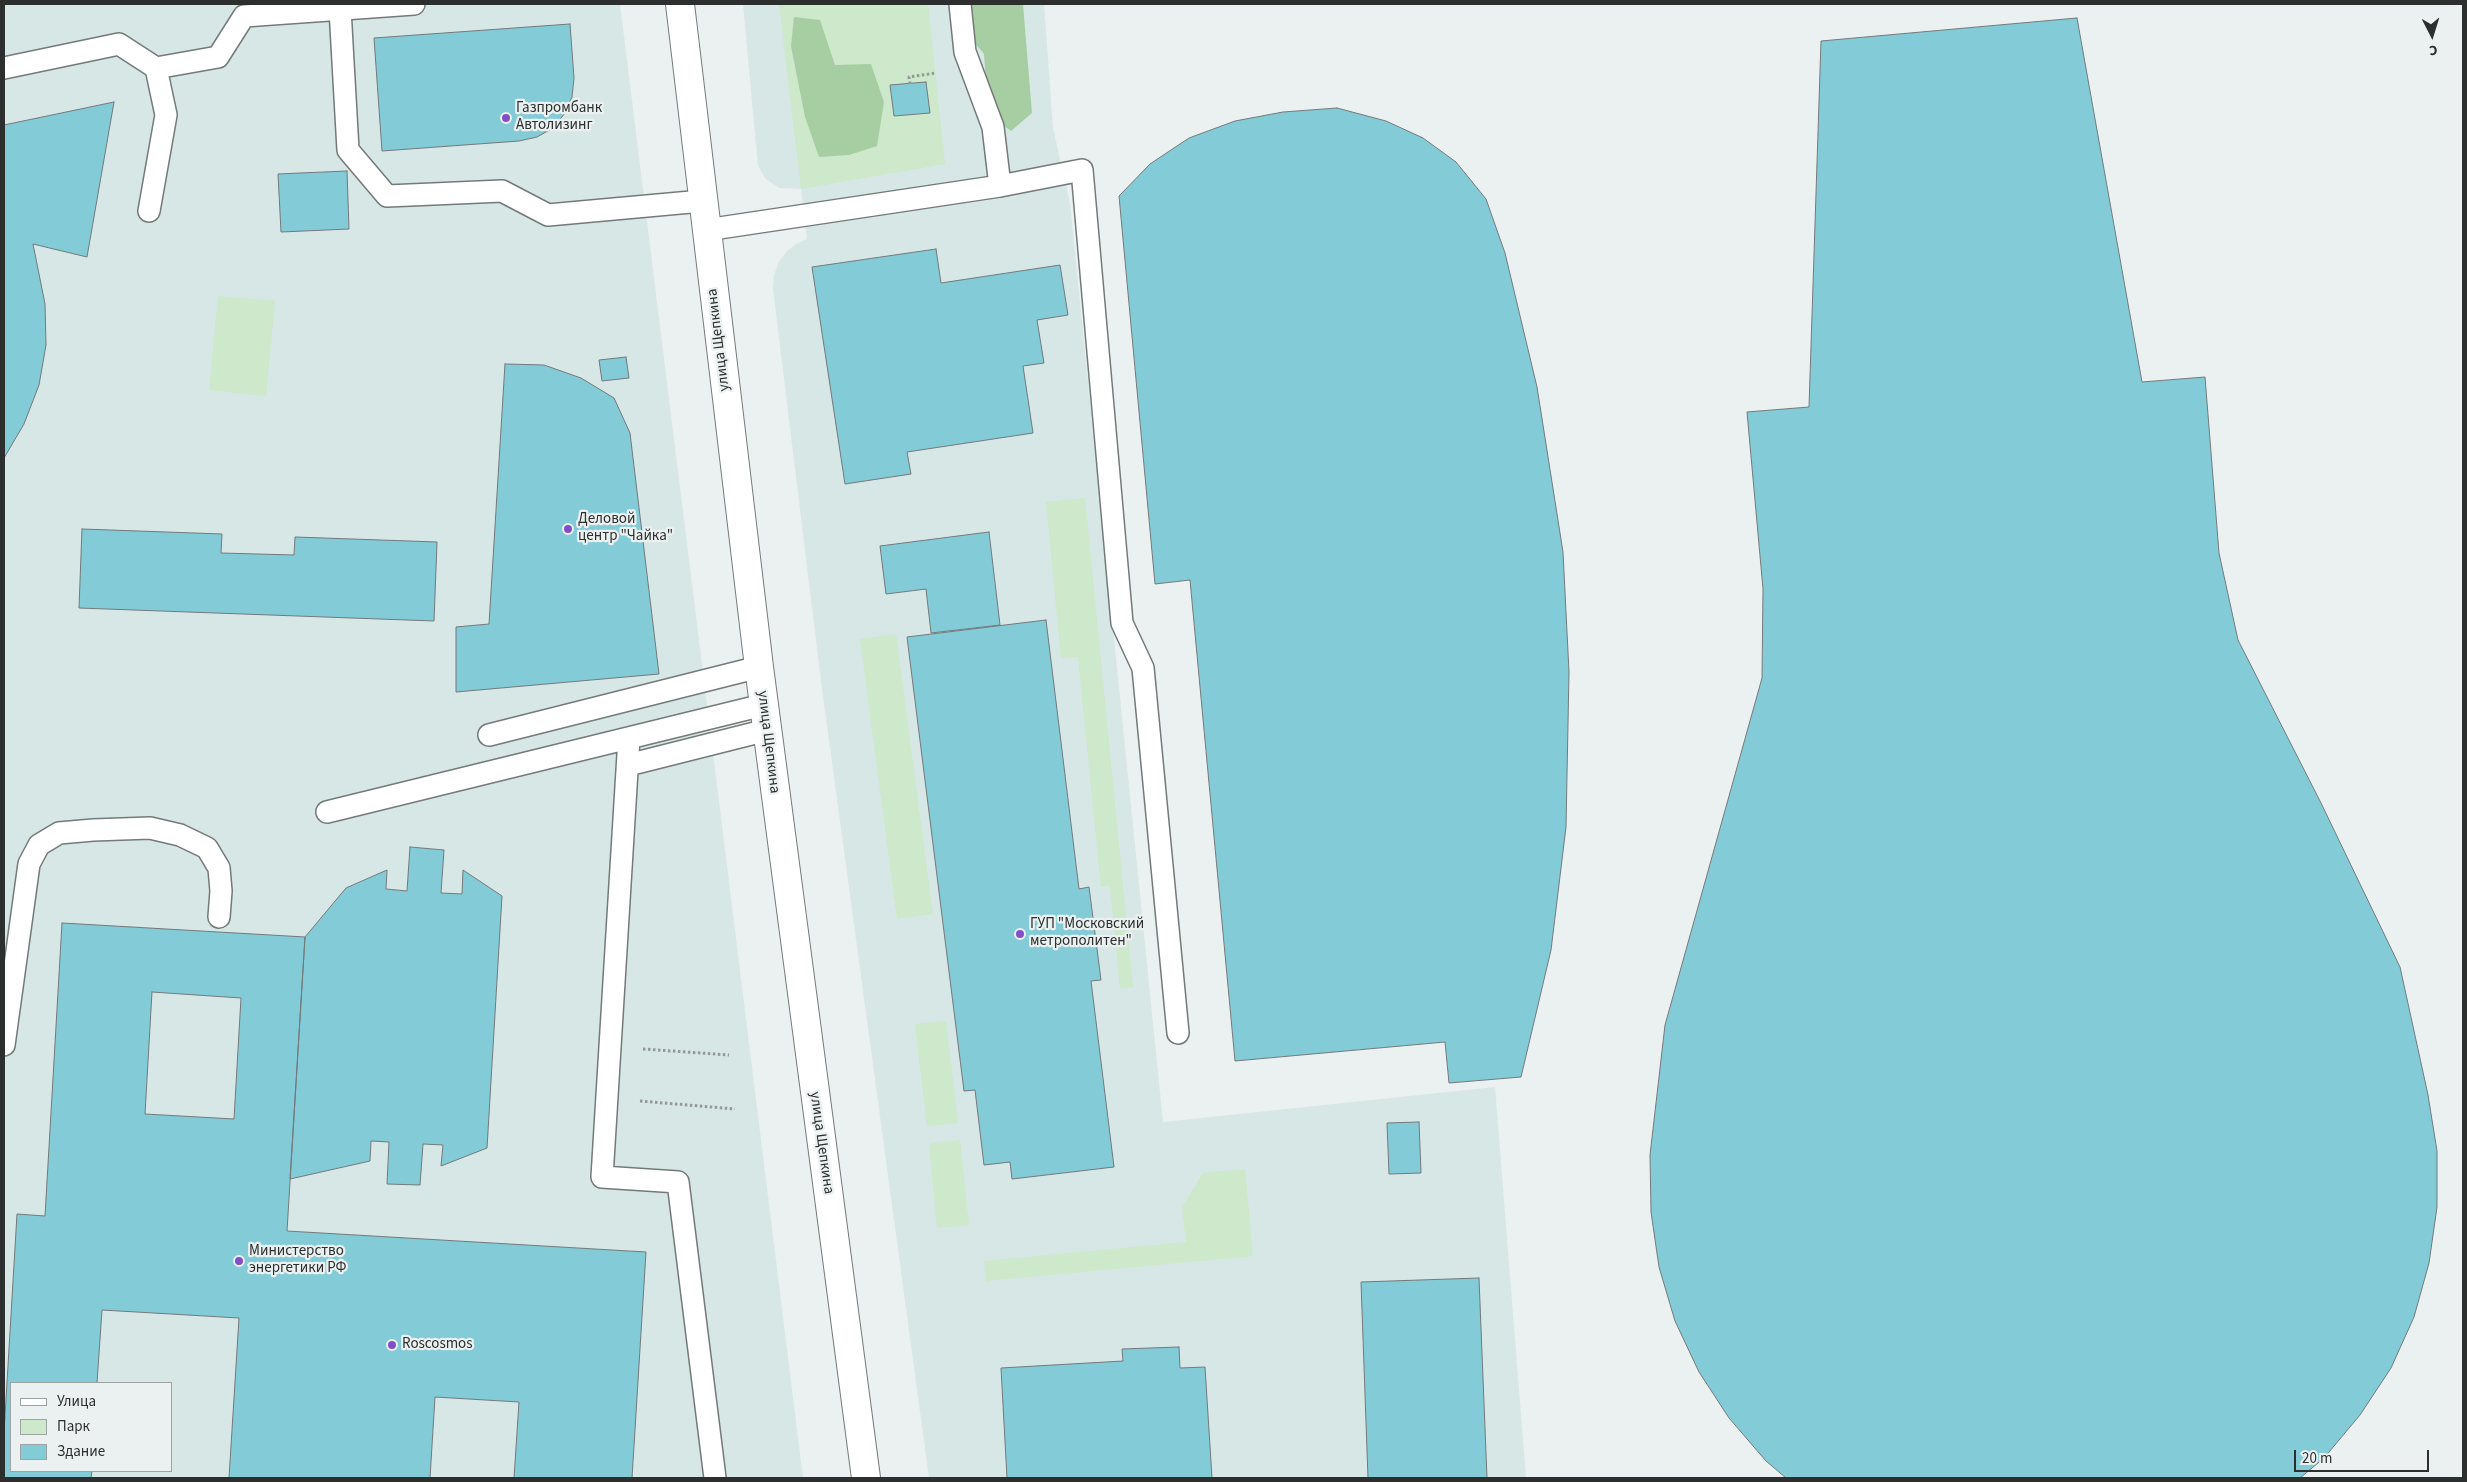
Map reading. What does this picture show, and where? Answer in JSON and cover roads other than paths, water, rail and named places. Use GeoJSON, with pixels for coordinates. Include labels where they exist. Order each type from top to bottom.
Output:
{"type":"FeatureCollection","features":[{"type":"Feature","properties":{"kind":"street","name":"улица Щепкина"},"geometry":{"type":"LineString","coordinates":[[680,4],[758,667],[866,1478]]}},
{"type":"Feature","properties":{"kind":"lane"},"geometry":{"type":"LineString","coordinates":[[4,68],[119,44],[156,68],[218,56],[243,10],[340,9],[414,4]]}},
{"type":"Feature","properties":{"kind":"lane"},"geometry":{"type":"LineString","coordinates":[[960,4],[965,52],[993,127],[1000,186]]}},
{"type":"Feature","properties":{"kind":"lane"},"geometry":{"type":"LineString","coordinates":[[340,9],[348,150],[387,196],[502,191],[548,215],[702,201]]}},
{"type":"Feature","properties":{"kind":"lane"},"geometry":{"type":"LineString","coordinates":[[149,211],[166,116],[156,68]]}},
{"type":"Feature","properties":{"kind":"lane"},"geometry":{"type":"LineString","coordinates":[[706,230],[1000,186],[1082,170],[1122,623],[1144,668],[1178,1033]]}},
{"type":"Feature","properties":{"kind":"lane"},"geometry":{"type":"LineString","coordinates":[[489,735],[758,667]]}},
{"type":"Feature","properties":{"kind":"lane"},"geometry":{"type":"LineString","coordinates":[[327,812],[629,738],[765,717]]}},
{"type":"Feature","properties":{"kind":"lane"},"geometry":{"type":"LineString","coordinates":[[628,765],[765,717]]}},
{"type":"Feature","properties":{"kind":"lane"},"geometry":{"type":"LineString","coordinates":[[629,738],[602,1178],[678,1182],[715,1478]]}},
{"type":"Feature","properties":{"kind":"lane"},"geometry":{"type":"LineString","coordinates":[[4,1045],[29,864],[39,845],[60,833],[93,830],[150,828],[180,835],[207,848],[218,868],[221,891],[220,917]]}},
{"type":"Feature","properties":{"kind":"place","name":"Газпромбанк Автолизинг"},"geometry":{"type":"Point","coordinates":[506,118]}},
{"type":"Feature","properties":{"kind":"place","name":"Деловой центр \"Чайка\""},"geometry":{"type":"Point","coordinates":[568,529]}},
{"type":"Feature","properties":{"kind":"place","name":"ГУП \"Московский метрополитен\""},"geometry":{"type":"Point","coordinates":[1020,934]}},
{"type":"Feature","properties":{"kind":"place","name":"Министерство энергетики РФ"},"geometry":{"type":"Point","coordinates":[239,1261]}},
{"type":"Feature","properties":{"kind":"place","name":"Roscosmos"},"geometry":{"type":"Point","coordinates":[392,1345]}}]}
